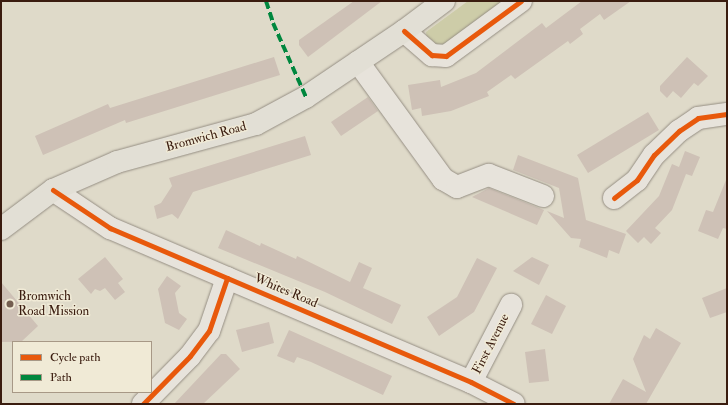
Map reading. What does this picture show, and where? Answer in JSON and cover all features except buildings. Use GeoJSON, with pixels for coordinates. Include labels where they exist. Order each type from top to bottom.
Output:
{"type":"FeatureCollection","features":[{"type":"Feature","properties":{"kind":"main road","name":"Bromwich Road"},"geometry":{"type":"LineString","coordinates":[[1,229],[53,190],[118,162],[256,124],[306,97],[404,32],[444,1]]}},
{"type":"Feature","properties":{"kind":"street"},"geometry":{"type":"LineString","coordinates":[[404,32],[432,55],[446,56],[521,1]]}},
{"type":"Feature","properties":{"kind":"street"},"geometry":{"type":"LineString","coordinates":[[358,62],[443,179],[457,187],[489,175],[543,196]]}},
{"type":"Feature","properties":{"kind":"street"},"geometry":{"type":"LineString","coordinates":[[614,198],[637,180],[654,155],[680,131],[698,118],[727,114]]}},
{"type":"Feature","properties":{"kind":"street","name":"Whites Road"},"geometry":{"type":"LineString","coordinates":[[53,190],[110,228],[471,382],[514,404]]}},
{"type":"Feature","properties":{"kind":"street"},"geometry":{"type":"LineString","coordinates":[[143,404],[190,356],[209,331],[227,278]]}},
{"type":"Feature","properties":{"kind":"street","name":"First Avenue"},"geometry":{"type":"LineString","coordinates":[[471,382],[511,305]]}},
{"type":"Feature","properties":{"kind":"green space"},"geometry":{"type":"Polygon","coordinates":[[[468,1],[508,1],[456,39],[438,46],[427,40],[426,32],[468,1]]]}},
{"type":"Feature","properties":{"kind":"marked path"},"geometry":{"type":"LineString","coordinates":[[266,1],[273,23],[306,97]]}},
{"type":"Feature","properties":{"kind":"cycle path"},"geometry":{"type":"LineString","coordinates":[[404,31],[432,55],[446,56],[521,1]]}},
{"type":"Feature","properties":{"kind":"cycle path"},"geometry":{"type":"LineString","coordinates":[[614,198],[637,180],[654,155],[679,131],[698,118],[727,114]]}},
{"type":"Feature","properties":{"kind":"cycle path"},"geometry":{"type":"LineString","coordinates":[[53,190],[110,228],[471,382],[514,404]]}},
{"type":"Feature","properties":{"kind":"cycle path"},"geometry":{"type":"LineString","coordinates":[[143,404],[190,356],[209,331],[227,278]]}},
{"type":"Feature","properties":{"kind":"place","name":"Bromwich Road Mission"},"geometry":{"type":"Point","coordinates":[10,304]}}]}
